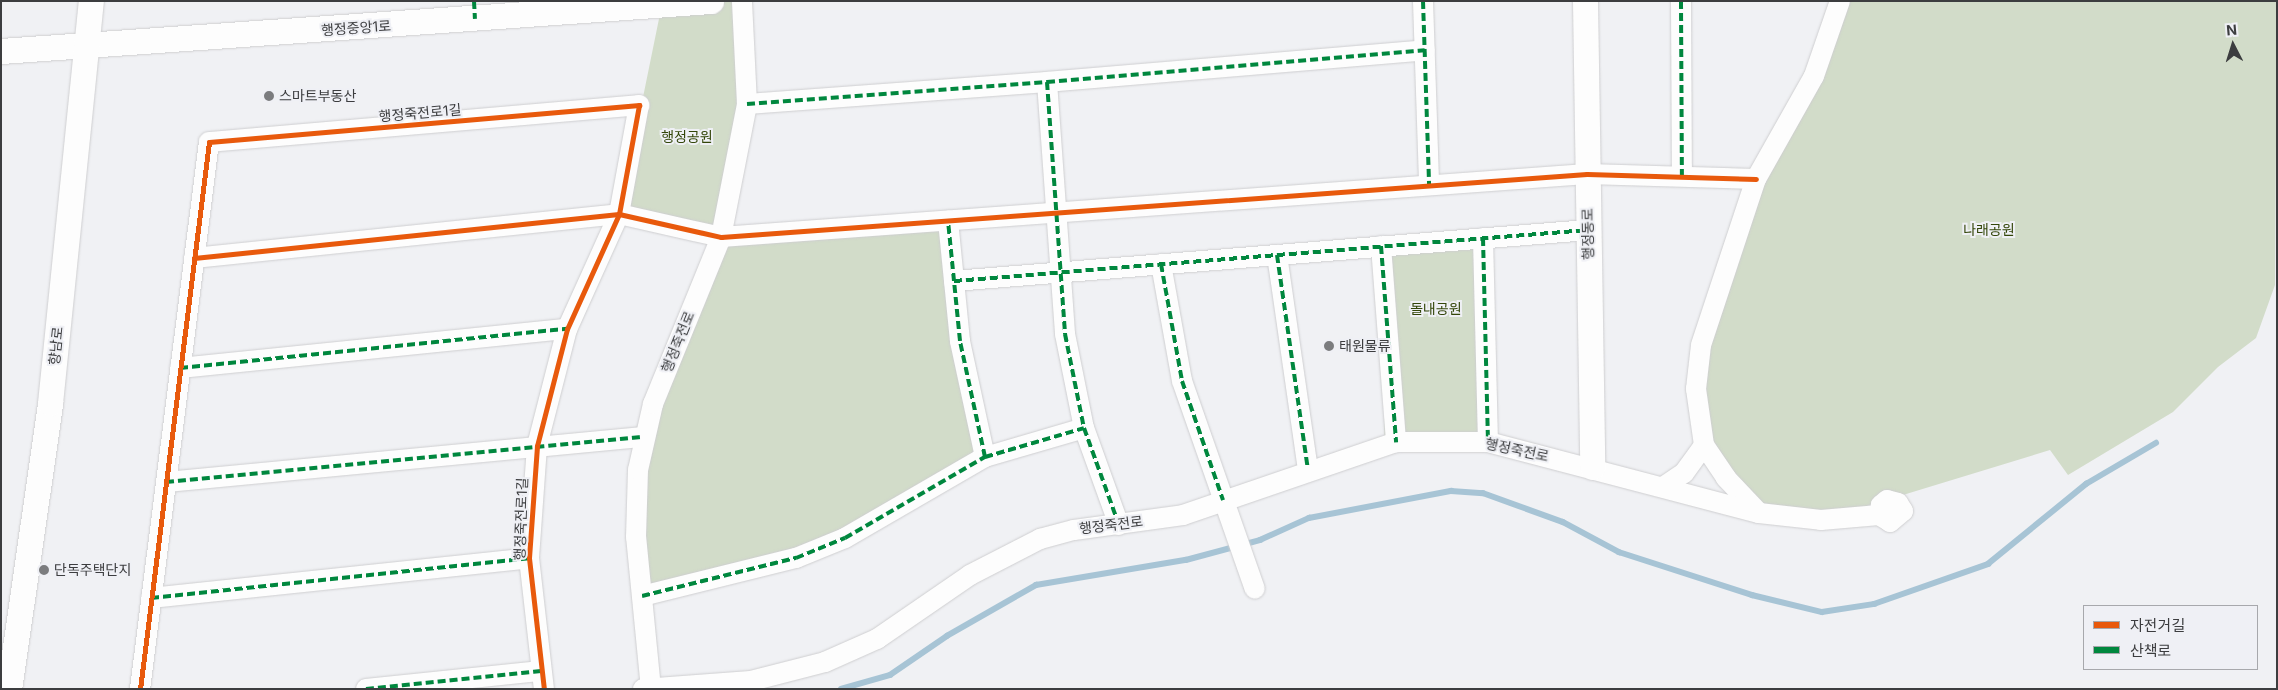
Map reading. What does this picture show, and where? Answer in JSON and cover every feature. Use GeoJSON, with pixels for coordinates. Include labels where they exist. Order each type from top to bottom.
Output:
{"type":"FeatureCollection","features":[{"type":"Feature","properties":{"kind":"street","name":"향남로"},"geometry":{"type":"LineString","coordinates":[[9,689],[50,403],[91,1]]}},
{"type":"Feature","properties":{"kind":"street","name":"행정중앙1로"},"geometry":{"type":"LineString","coordinates":[[1,51],[87,47],[474,10],[712,1]]}},
{"type":"Feature","properties":{"kind":"street","name":"행정죽전로"},"geometry":{"type":"LineString","coordinates":[[742,1],[747,104],[721,237],[644,436],[635,503],[648,688],[751,681],[825,662],[876,639],[1004,554],[1074,530],[1183,515],[1308,469],[1396,442],[1488,442],[1592,467],[1759,513],[1821,520],[1879,515]]}},
{"type":"Feature","properties":{"kind":"street"},"geometry":{"type":"LineString","coordinates":[[1423,1],[1429,186]]}},
{"type":"Feature","properties":{"kind":"street","name":"행정동로"},"geometry":{"type":"LineString","coordinates":[[1585,1],[1592,467]]}},
{"type":"Feature","properties":{"kind":"street"},"geometry":{"type":"LineString","coordinates":[[1681,1],[1682,176]]}},
{"type":"Feature","properties":{"kind":"street"},"geometry":{"type":"LineString","coordinates":[[1759,513],[1726,478],[1704,445],[1696,389],[1700,345],[1756,179],[1814,76],[1840,1]]}},
{"type":"Feature","properties":{"kind":"street"},"geometry":{"type":"LineString","coordinates":[[747,104],[1047,82],[1425,50]]}},
{"type":"Feature","properties":{"kind":"street"},"geometry":{"type":"LineString","coordinates":[[1047,82],[1054,213],[1066,334],[1084,428],[1119,525]]}},
{"type":"Feature","properties":{"kind":"street","name":"행정죽전로1길"},"geometry":{"type":"LineString","coordinates":[[140,689],[209,142],[639,105],[619,214],[567,329],[537,446],[529,558],[542,680],[366,689]]}},
{"type":"Feature","properties":{"kind":"street"},"geometry":{"type":"LineString","coordinates":[[194,258],[619,214],[721,237],[1587,174],[1756,179]]}},
{"type":"Feature","properties":{"kind":"street"},"geometry":{"type":"LineString","coordinates":[[948,221],[960,341],[985,458]]}},
{"type":"Feature","properties":{"kind":"street"},"geometry":{"type":"LineString","coordinates":[[954,281],[1588,230]]}},
{"type":"Feature","properties":{"kind":"street"},"geometry":{"type":"LineString","coordinates":[[1483,238],[1488,442]]}},
{"type":"Feature","properties":{"kind":"street"},"geometry":{"type":"LineString","coordinates":[[1382,246],[1396,442]]}},
{"type":"Feature","properties":{"kind":"street"},"geometry":{"type":"LineString","coordinates":[[1277,255],[1308,469]]}},
{"type":"Feature","properties":{"kind":"street"},"geometry":{"type":"LineString","coordinates":[[1161,264],[1182,381],[1255,589]]}},
{"type":"Feature","properties":{"kind":"street"},"geometry":{"type":"LineString","coordinates":[[180,368],[567,329]]}},
{"type":"Feature","properties":{"kind":"street"},"geometry":{"type":"LineString","coordinates":[[642,596],[796,558],[844,538],[985,458],[1084,428]]}},
{"type":"Feature","properties":{"kind":"street"},"geometry":{"type":"LineString","coordinates":[[166,482],[644,436]]}},
{"type":"Feature","properties":{"kind":"street"},"geometry":{"type":"LineString","coordinates":[[1663,487],[1684,473],[1704,445]]}},
{"type":"Feature","properties":{"kind":"street","name":"행정죽전로1길"},"geometry":{"type":"LineString","coordinates":[[151,598],[529,558]]}},
{"type":"Feature","properties":{"kind":"green space","name":"행정공원"},"geometry":{"type":"Polygon","coordinates":[[[742,1],[747,104],[721,237],[619,215],[662,4],[742,1]]]}},
{"type":"Feature","properties":{"kind":"green space","name":"나래공원"},"geometry":{"type":"Polygon","coordinates":[[[1840,1],[2277,1],[2275,285],[2256,338],[2218,367],[2173,412],[2068,475],[2050,450],[1821,520],[1759,513],[1704,445],[1696,389],[1756,179],[1840,1]]]}},
{"type":"Feature","properties":{"kind":"green space"},"geometry":{"type":"Polygon","coordinates":[[[948,221],[985,457],[845,538],[642,596],[638,470],[721,237],[948,221]]]}},
{"type":"Feature","properties":{"kind":"green space","name":"돌내공원"},"geometry":{"type":"Polygon","coordinates":[[[1483,238],[1487,442],[1385,444],[1381,240],[1483,238]]]}},
{"type":"Feature","properties":{"kind":"waterway"},"geometry":{"type":"LineString","coordinates":[[841,689],[890,675],[947,636],[1036,585],[1186,560],[1260,540],[1309,518],[1451,491],[1483,493],[1563,522],[1619,552],[1752,595],[1822,612],[1874,604],[1988,564],[2086,484],[2156,443]]}},
{"type":"Feature","properties":{"kind":"marked path"},"geometry":{"type":"LineString","coordinates":[[474,1],[475,19]]}},
{"type":"Feature","properties":{"kind":"marked path"},"geometry":{"type":"LineString","coordinates":[[1423,1],[1429,185]]}},
{"type":"Feature","properties":{"kind":"marked path"},"geometry":{"type":"LineString","coordinates":[[1681,1],[1682,176]]}},
{"type":"Feature","properties":{"kind":"marked path"},"geometry":{"type":"LineString","coordinates":[[1047,82],[1425,50]]}},
{"type":"Feature","properties":{"kind":"marked path"},"geometry":{"type":"LineString","coordinates":[[747,104],[1047,82],[1065,334],[1084,428]]}},
{"type":"Feature","properties":{"kind":"marked path"},"geometry":{"type":"LineString","coordinates":[[642,596],[796,558],[845,538],[985,457],[960,341],[948,221]]}},
{"type":"Feature","properties":{"kind":"marked path"},"geometry":{"type":"LineString","coordinates":[[954,281],[1588,230]]}},
{"type":"Feature","properties":{"kind":"marked path"},"geometry":{"type":"LineString","coordinates":[[1483,238],[1488,442]]}},
{"type":"Feature","properties":{"kind":"marked path"},"geometry":{"type":"LineString","coordinates":[[1381,246],[1396,442]]}},
{"type":"Feature","properties":{"kind":"marked path"},"geometry":{"type":"LineString","coordinates":[[1277,255],[1308,469]]}},
{"type":"Feature","properties":{"kind":"marked path"},"geometry":{"type":"LineString","coordinates":[[1161,264],[1182,381],[1223,500]]}},
{"type":"Feature","properties":{"kind":"marked path"},"geometry":{"type":"LineString","coordinates":[[180,368],[567,329]]}},
{"type":"Feature","properties":{"kind":"marked path"},"geometry":{"type":"LineString","coordinates":[[985,457],[1084,428],[1119,525]]}},
{"type":"Feature","properties":{"kind":"marked path"},"geometry":{"type":"LineString","coordinates":[[166,482],[644,437]]}},
{"type":"Feature","properties":{"kind":"marked path"},"geometry":{"type":"LineString","coordinates":[[151,598],[529,558]]}},
{"type":"Feature","properties":{"kind":"marked path"},"geometry":{"type":"LineString","coordinates":[[366,689],[541,671]]}},
{"type":"Feature","properties":{"kind":"cycle path"},"geometry":{"type":"LineString","coordinates":[[140,689],[209,142],[639,105],[619,214],[567,329],[537,446],[529,558],[544,689]]}},
{"type":"Feature","properties":{"kind":"cycle path"},"geometry":{"type":"LineString","coordinates":[[194,258],[619,214],[721,237],[1587,174],[1756,179]]}},
{"type":"Feature","properties":{"kind":"place","name":"스마트부동산"},"geometry":{"type":"Point","coordinates":[269,96]}},
{"type":"Feature","properties":{"kind":"place","name":"태원물류"},"geometry":{"type":"Point","coordinates":[1329,346]}},
{"type":"Feature","properties":{"kind":"place","name":"단독주택단지"},"geometry":{"type":"Point","coordinates":[44,570]}}]}
